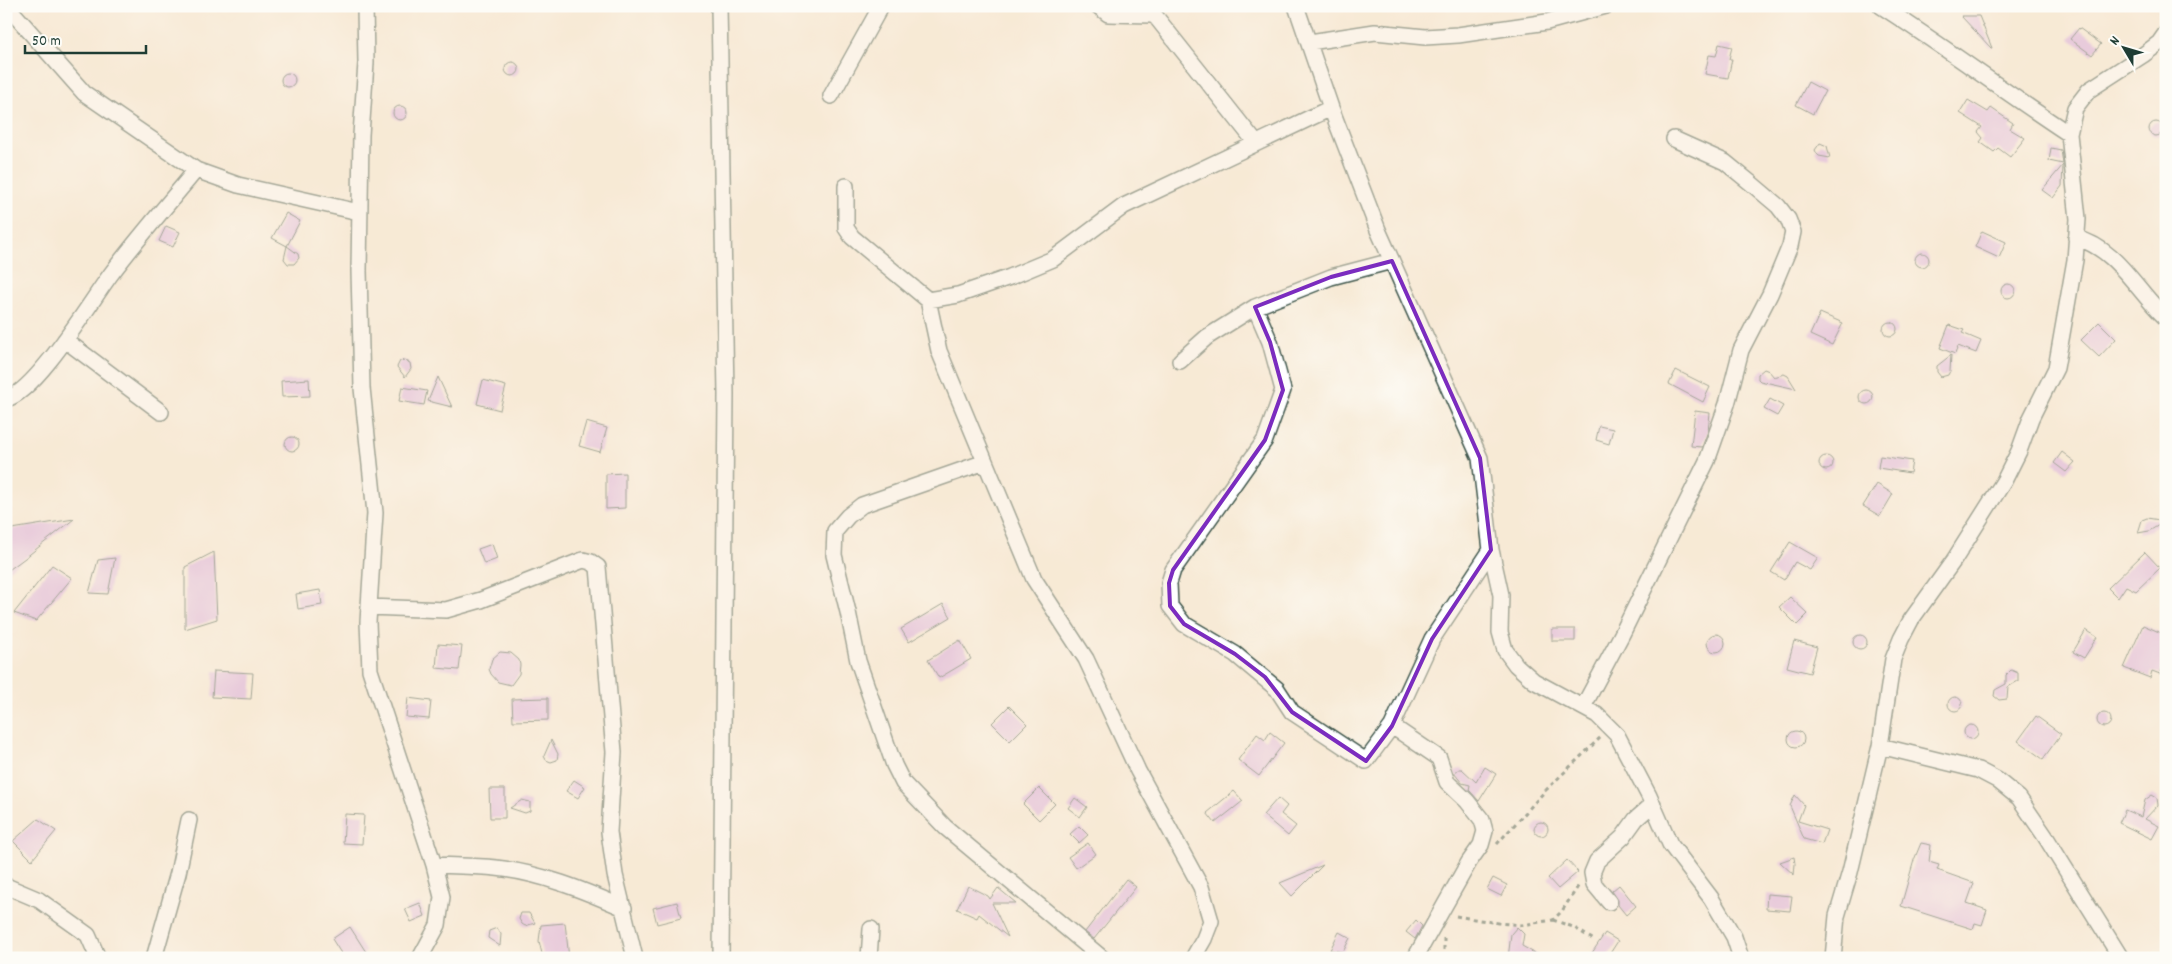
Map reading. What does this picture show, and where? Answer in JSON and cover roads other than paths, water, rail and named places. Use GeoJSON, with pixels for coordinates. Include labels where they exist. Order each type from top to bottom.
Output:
{"type":"FeatureCollection","features":[{"type":"Feature","properties":{"kind":"street"},"geometry":{"type":"LineString","coordinates":[[7,6],[84,93],[196,170],[238,185],[359,212]]}},
{"type":"Feature","properties":{"kind":"street"},"geometry":{"type":"LineString","coordinates":[[365,6],[366,63],[361,113],[359,212],[362,388],[375,513],[369,607],[370,670],[434,865],[442,897],[438,924],[420,958]]}},
{"type":"Feature","properties":{"kind":"street"},"geometry":{"type":"LineString","coordinates":[[719,6],[726,394],[721,958]]}},
{"type":"Feature","properties":{"kind":"street"},"geometry":{"type":"LineString","coordinates":[[831,96],[881,6]]}},
{"type":"Feature","properties":{"kind":"street"},"geometry":{"type":"LineString","coordinates":[[1098,6],[1108,14],[1152,15],[1156,17],[1256,143]]}},
{"type":"Feature","properties":{"kind":"street"},"geometry":{"type":"LineString","coordinates":[[1296,6],[1310,42],[1331,108],[1378,230],[1480,458],[1491,550],[1501,596],[1500,632],[1504,650],[1516,665],[1534,681],[1597,715],[1617,735],[1635,766],[1670,844],[1711,898],[1734,937],[1741,958]]}},
{"type":"Feature","properties":{"kind":"street"},"geometry":{"type":"LineString","coordinates":[[1310,42],[1375,32],[1425,37],[1458,35],[1547,22],[1606,6]]}},
{"type":"Feature","properties":{"kind":"street"},"geometry":{"type":"LineString","coordinates":[[1881,6],[1934,40],[2004,91],[2069,134]]}},
{"type":"Feature","properties":{"kind":"street"},"geometry":{"type":"LineString","coordinates":[[1833,958],[1837,916],[1850,872],[1880,746],[1894,659],[1901,639],[1911,620],[1954,560],[2004,481],[2019,451],[2031,418],[2056,368],[2063,336],[2078,219],[2069,134],[2076,108],[2089,90],[2143,55],[2159,43],[2166,33]]}},
{"type":"Feature","properties":{"kind":"street"},"geometry":{"type":"LineString","coordinates":[[928,300],[958,295],[1053,259],[1124,206],[1331,108]]}},
{"type":"Feature","properties":{"kind":"street"},"geometry":{"type":"LineString","coordinates":[[1583,707],[1622,634],[1707,461],[1727,404],[1741,350],[1770,294],[1790,246],[1793,232],[1788,220],[1778,206],[1746,178],[1725,162],[1674,138]]}},
{"type":"Feature","properties":{"kind":"street"},"geometry":{"type":"LineString","coordinates":[[6,399],[12,398],[33,379],[65,340],[112,274],[196,170]]}},
{"type":"Feature","properties":{"kind":"street"},"geometry":{"type":"LineString","coordinates":[[846,186],[846,228],[852,237],[928,300],[939,351],[1034,579],[1086,659],[1138,771],[1201,887],[1211,921],[1204,939],[1193,958]]}},
{"type":"Feature","properties":{"kind":"street"},"geometry":{"type":"LineString","coordinates":[[2076,238],[2095,244],[2108,254],[2166,318]]}},
{"type":"Feature","properties":{"kind":"street"},"geometry":{"type":"LineString","coordinates":[[1180,361],[1206,336],[1255,307],[1331,277],[1392,261]]}},
{"type":"Feature","properties":{"kind":"street"},"geometry":{"type":"LineString","coordinates":[[1255,307],[1270,342],[1283,390],[1265,440],[1173,570],[1169,583],[1170,606],[1184,624],[1227,649],[1265,677],[1277,689],[1292,712],[1366,761],[1392,726],[1432,639],[1491,550]]}},
{"type":"Feature","properties":{"kind":"street"},"geometry":{"type":"LineString","coordinates":[[65,340],[160,412]]}},
{"type":"Feature","properties":{"kind":"street"},"geometry":{"type":"LineString","coordinates":[[986,462],[862,505],[848,516],[835,531],[834,555],[858,661],[894,765],[903,783],[945,827],[1102,958]]}},
{"type":"Feature","properties":{"kind":"street"},"geometry":{"type":"LineString","coordinates":[[369,607],[446,610],[481,600],[583,560],[591,562],[598,567],[614,752],[609,832],[615,875],[635,958]]}},
{"type":"Feature","properties":{"kind":"street"},"geometry":{"type":"LineString","coordinates":[[1392,726],[1439,758],[1448,782],[1482,820],[1484,831],[1481,845],[1469,862],[1415,958]]}},
{"type":"Feature","properties":{"kind":"street"},"geometry":{"type":"LineString","coordinates":[[1880,746],[1978,770],[1997,780],[2019,798],[2046,836],[2121,958]]}},
{"type":"Feature","properties":{"kind":"street"},"geometry":{"type":"LineString","coordinates":[[1609,902],[1594,884],[1592,873],[1597,861],[1623,837],[1636,819],[1653,804]]}},
{"type":"Feature","properties":{"kind":"street"},"geometry":{"type":"LineString","coordinates":[[154,958],[178,873],[189,820]]}},
{"type":"Feature","properties":{"kind":"street"},"geometry":{"type":"LineString","coordinates":[[434,865],[497,868],[554,880],[584,890],[624,908]]}},
{"type":"Feature","properties":{"kind":"street"},"geometry":{"type":"LineString","coordinates":[[6,886],[39,900],[88,935],[98,958]]}},
{"type":"Feature","properties":{"kind":"street"},"geometry":{"type":"LineString","coordinates":[[869,958],[871,929]]}}]}
